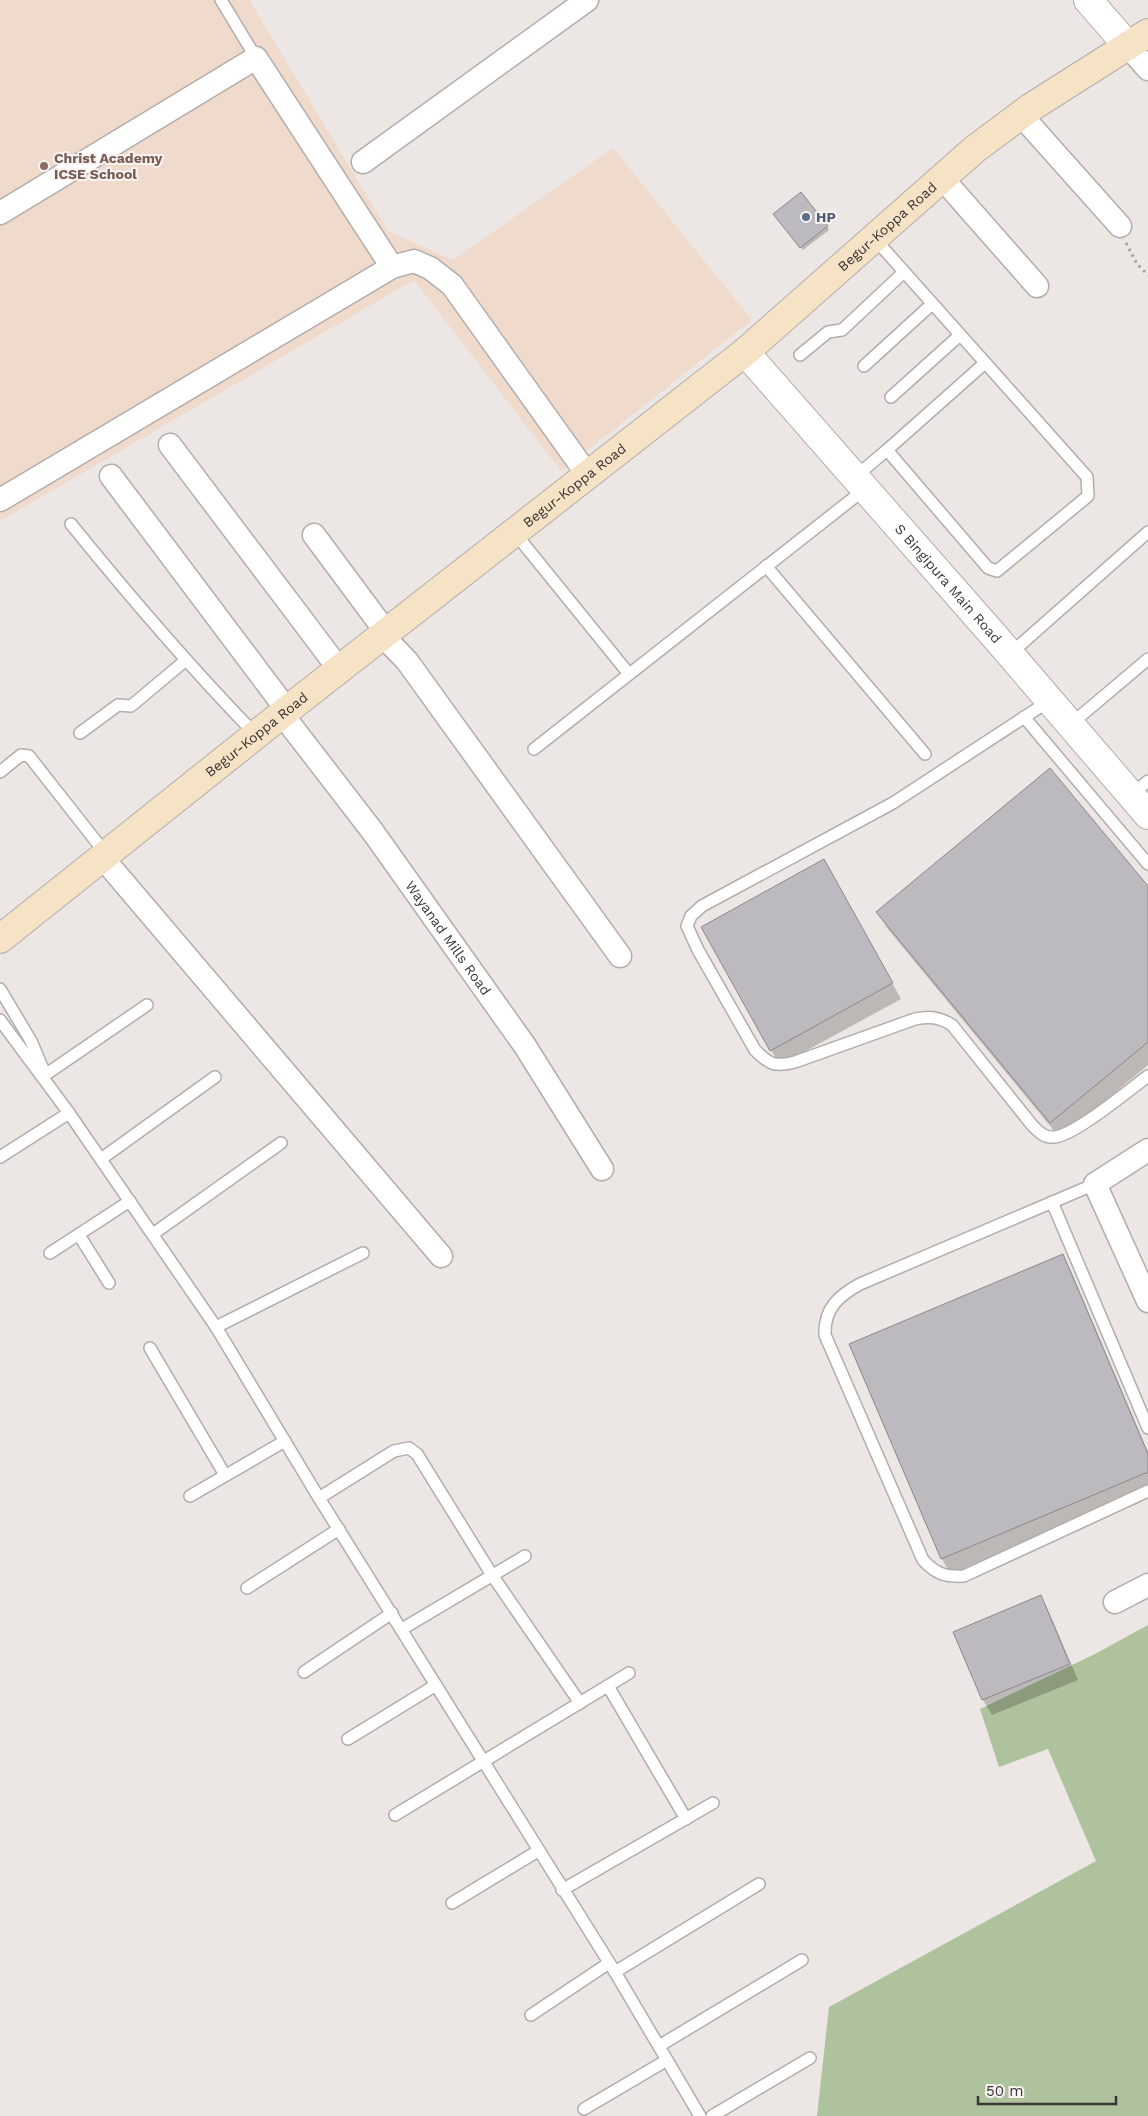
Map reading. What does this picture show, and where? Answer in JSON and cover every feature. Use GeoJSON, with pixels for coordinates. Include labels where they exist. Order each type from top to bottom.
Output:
{"type":"FeatureCollection","features":[{"type":"Feature","properties":{"kind":"main road","name":"Begur-Koppa Road"},"geometry":{"type":"LineString","coordinates":[[0,939],[285,712],[744,352],[975,149],[1021,115],[1137,39]]}},
{"type":"Feature","properties":{"kind":"street"},"geometry":{"type":"LineString","coordinates":[[362,162],[587,0]]}},
{"type":"Feature","properties":{"kind":"street"},"geometry":{"type":"LineString","coordinates":[[1088,0],[1137,39],[1148,69]]}},
{"type":"Feature","properties":{"kind":"street"},"geometry":{"type":"LineString","coordinates":[[0,213],[256,58],[392,268]]}},
{"type":"Feature","properties":{"kind":"street"},"geometry":{"type":"LineString","coordinates":[[1021,115],[1120,226]]}},
{"type":"Feature","properties":{"kind":"street"},"geometry":{"type":"LineString","coordinates":[[942,178],[1037,286]]}},
{"type":"Feature","properties":{"kind":"street"},"geometry":{"type":"LineString","coordinates":[[0,500],[392,268],[414,261],[430,268],[452,285],[587,474]]}},
{"type":"Feature","properties":{"kind":"street","name":"S Bingipura Main Road"},"geometry":{"type":"LineString","coordinates":[[744,352],[1071,724],[1142,797]]}},
{"type":"Feature","properties":{"kind":"street"},"geometry":{"type":"LineString","coordinates":[[170,445],[340,669]]}},
{"type":"Feature","properties":{"kind":"street","name":"Wayanad Mills Road"},"geometry":{"type":"LineString","coordinates":[[111,476],[373,832],[525,1046],[602,1169]]}},
{"type":"Feature","properties":{"kind":"street"},"geometry":{"type":"LineString","coordinates":[[314,536],[384,634],[407,661],[620,956]]}},
{"type":"Feature","properties":{"kind":"street"},"geometry":{"type":"LineString","coordinates":[[104,856],[441,1256]]}},
{"type":"Feature","properties":{"kind":"street"},"geometry":{"type":"LineString","coordinates":[[1148,1150],[1096,1184],[1148,1300]]}},
{"type":"Feature","properties":{"kind":"street"},"geometry":{"type":"LineString","coordinates":[[1115,1602],[1148,1585]]}},
{"type":"Feature","properties":{"kind":"lane"},"geometry":{"type":"LineString","coordinates":[[221,0],[256,58]]}},
{"type":"Feature","properties":{"kind":"lane"},"geometry":{"type":"LineString","coordinates":[[874,238],[1087,477],[1088,496],[997,571],[988,568],[887,450]]}},
{"type":"Feature","properties":{"kind":"lane"},"geometry":{"type":"LineString","coordinates":[[800,355],[828,332],[842,330],[904,272]]}},
{"type":"Feature","properties":{"kind":"lane"},"geometry":{"type":"LineString","coordinates":[[864,366],[932,304]]}},
{"type":"Feature","properties":{"kind":"lane"},"geometry":{"type":"LineString","coordinates":[[891,397],[960,335]]}},
{"type":"Feature","properties":{"kind":"lane"},"geometry":{"type":"LineString","coordinates":[[534,749],[766,566],[860,483],[887,450],[985,363]]}},
{"type":"Feature","properties":{"kind":"lane"},"geometry":{"type":"LineString","coordinates":[[72,524],[119,584],[256,735]]}},
{"type":"Feature","properties":{"kind":"lane"},"geometry":{"type":"LineString","coordinates":[[514,532],[630,674]]}},
{"type":"Feature","properties":{"kind":"lane"},"geometry":{"type":"LineString","coordinates":[[1010,654],[1148,532]]}},
{"type":"Feature","properties":{"kind":"lane"},"geometry":{"type":"LineString","coordinates":[[766,566],[925,754]]}},
{"type":"Feature","properties":{"kind":"lane"},"geometry":{"type":"LineString","coordinates":[[1071,724],[1148,659]]}},
{"type":"Feature","properties":{"kind":"lane"},"geometry":{"type":"LineString","coordinates":[[80,733],[118,705],[131,706],[186,660]]}},
{"type":"Feature","properties":{"kind":"lane"},"geometry":{"type":"LineString","coordinates":[[1050,700],[893,803],[702,906],[691,916],[687,926],[698,950],[755,1050],[767,1062],[781,1065],[795,1062],[915,1019],[929,1016],[941,1018],[952,1025],[1042,1136],[1054,1138],[1074,1129],[1148,1076]]}},
{"type":"Feature","properties":{"kind":"lane"},"geometry":{"type":"LineString","coordinates":[[1024,717],[1148,864]]}},
{"type":"Feature","properties":{"kind":"lane"},"geometry":{"type":"LineString","coordinates":[[0,772],[20,755],[29,756],[104,856]]}},
{"type":"Feature","properties":{"kind":"lane"},"geometry":{"type":"LineString","coordinates":[[0,989],[31,1041],[47,1080]]}},
{"type":"Feature","properties":{"kind":"lane"},"geometry":{"type":"LineString","coordinates":[[47,1080],[147,1004]]}},
{"type":"Feature","properties":{"kind":"lane"},"geometry":{"type":"LineString","coordinates":[[0,1020],[21,1051],[47,1080],[216,1327],[319,1498],[402,1629],[562,1890],[612,1967],[700,2116]]}},
{"type":"Feature","properties":{"kind":"lane"},"geometry":{"type":"LineString","coordinates":[[100,1159],[215,1077]]}},
{"type":"Feature","properties":{"kind":"lane"},"geometry":{"type":"LineString","coordinates":[[0,1157],[69,1113]]}},
{"type":"Feature","properties":{"kind":"lane"},"geometry":{"type":"LineString","coordinates":[[154,1234],[281,1144]]}},
{"type":"Feature","properties":{"kind":"lane"},"geometry":{"type":"LineString","coordinates":[[1096,1184],[847,1290],[833,1305],[825,1320],[826,1335],[923,1560],[933,1571],[947,1577],[964,1576],[1148,1491]]}},
{"type":"Feature","properties":{"kind":"lane"},"geometry":{"type":"LineString","coordinates":[[50,1253],[130,1201]]}},
{"type":"Feature","properties":{"kind":"lane"},"geometry":{"type":"LineString","coordinates":[[1052,1202],[1148,1428]]}},
{"type":"Feature","properties":{"kind":"lane"},"geometry":{"type":"LineString","coordinates":[[79,1235],[109,1283]]}},
{"type":"Feature","properties":{"kind":"lane"},"geometry":{"type":"LineString","coordinates":[[216,1327],[363,1253]]}},
{"type":"Feature","properties":{"kind":"lane"},"geometry":{"type":"LineString","coordinates":[[150,1348],[225,1475]]}},
{"type":"Feature","properties":{"kind":"lane"},"geometry":{"type":"LineString","coordinates":[[190,1496],[285,1441]]}},
{"type":"Feature","properties":{"kind":"lane"},"geometry":{"type":"LineString","coordinates":[[319,1498],[394,1451],[409,1448],[417,1454],[492,1575],[580,1703]]}},
{"type":"Feature","properties":{"kind":"lane"},"geometry":{"type":"LineString","coordinates":[[247,1588],[339,1529]]}},
{"type":"Feature","properties":{"kind":"lane"},"geometry":{"type":"LineString","coordinates":[[402,1629],[525,1556]]}},
{"type":"Feature","properties":{"kind":"lane"},"geometry":{"type":"LineString","coordinates":[[304,1672],[392,1613]]}},
{"type":"Feature","properties":{"kind":"lane"},"geometry":{"type":"LineString","coordinates":[[395,1815],[629,1673]]}},
{"type":"Feature","properties":{"kind":"lane"},"geometry":{"type":"LineString","coordinates":[[348,1739],[436,1685]]}},
{"type":"Feature","properties":{"kind":"lane"},"geometry":{"type":"LineString","coordinates":[[608,1686],[686,1819]]}},
{"type":"Feature","properties":{"kind":"lane"},"geometry":{"type":"LineString","coordinates":[[562,1890],[713,1803]]}},
{"type":"Feature","properties":{"kind":"lane"},"geometry":{"type":"LineString","coordinates":[[452,1904],[538,1851]]}},
{"type":"Feature","properties":{"kind":"lane"},"geometry":{"type":"LineString","coordinates":[[531,2015],[759,1884]]}},
{"type":"Feature","properties":{"kind":"lane"},"geometry":{"type":"LineString","coordinates":[[659,2046],[802,1960]]}},
{"type":"Feature","properties":{"kind":"lane"},"geometry":{"type":"LineString","coordinates":[[712,2116],[810,2058]]}},
{"type":"Feature","properties":{"kind":"lane"},"geometry":{"type":"LineString","coordinates":[[584,2110],[667,2060]]}},
{"type":"Feature","properties":{"kind":"path"},"geometry":{"type":"LineString","coordinates":[[1120,226],[1128,249],[1148,275]]}},
{"type":"Feature","properties":{"kind":"shaded area"},"geometry":{"type":"Polygon","coordinates":[[[0,0],[249,0],[388,231],[453,260],[613,148],[752,320],[561,471],[414,280],[0,521],[0,0]]]}},
{"type":"Feature","properties":{"kind":"green space"},"geometry":{"type":"Polygon","coordinates":[[[1148,1625],[1148,2116],[817,2116],[829,2007],[1096,1861],[1048,1749],[999,1767],[980,1709],[1095,1654],[1148,1625]]]}},
{"type":"Feature","properties":{"kind":"building"},"geometry":{"type":"Polygon","coordinates":[[[801,192],[828,226],[800,248],[773,214],[801,192]]]}},
{"type":"Feature","properties":{"kind":"building"},"geometry":{"type":"Polygon","coordinates":[[[1050,768],[1148,886],[1148,1042],[1050,1123],[876,912],[1050,768]]]}},
{"type":"Feature","properties":{"kind":"building"},"geometry":{"type":"Polygon","coordinates":[[[824,859],[893,983],[770,1051],[701,927],[824,859]]]}},
{"type":"Feature","properties":{"kind":"building"},"geometry":{"type":"Polygon","coordinates":[[[1063,1254],[1148,1454],[1148,1472],[941,1559],[849,1344],[1063,1254]]]}},
{"type":"Feature","properties":{"kind":"building"},"geometry":{"type":"Polygon","coordinates":[[[1041,1595],[1070,1664],[982,1700],[953,1632],[1041,1595]]]}},
{"type":"Feature","properties":{"kind":"place","name":"Christ Academy ICSE School"},"geometry":{"type":"Point","coordinates":[44,166]}},
{"type":"Feature","properties":{"kind":"place","name":"HP"},"geometry":{"type":"Point","coordinates":[806,217]}}]}
